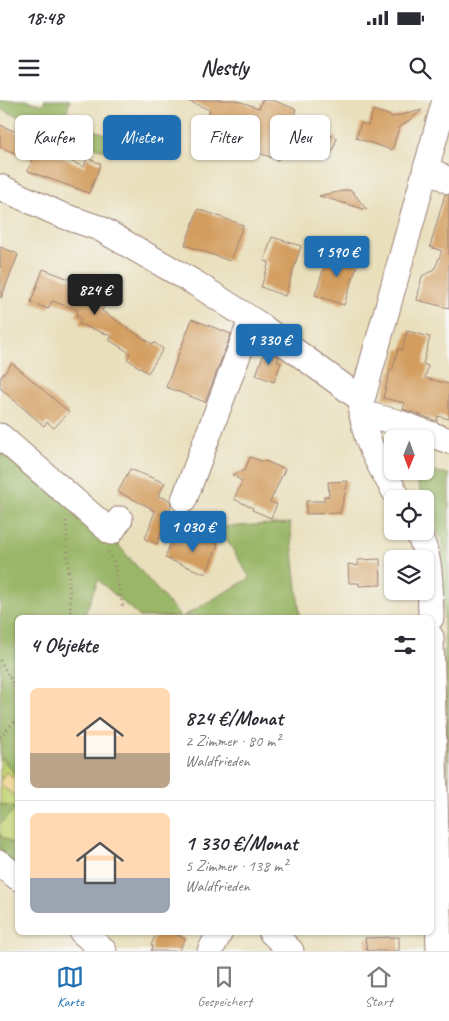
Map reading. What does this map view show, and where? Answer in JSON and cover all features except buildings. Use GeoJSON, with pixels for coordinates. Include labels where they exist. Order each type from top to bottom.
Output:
{"type":"FeatureCollection","features":[{"type":"Feature","properties":{"kind":"street"},"geometry":{"type":"LineString","coordinates":[[394,490],[368,442],[362,406],[426,168],[442,101]]}},
{"type":"Feature","properties":{"kind":"street"},"geometry":{"type":"LineString","coordinates":[[426,168],[449,180]]}},
{"type":"Feature","properties":{"kind":"street"},"geometry":{"type":"LineString","coordinates":[[0,187],[61,214],[99,228],[195,283],[251,320],[362,406],[397,422],[449,441]]}},
{"type":"Feature","properties":{"kind":"street"},"geometry":{"type":"LineString","coordinates":[[184,500],[251,320]]}},
{"type":"Feature","properties":{"kind":"street"},"geometry":{"type":"LineString","coordinates":[[0,436],[111,532],[120,518]]}},
{"type":"Feature","properties":{"kind":"street"},"geometry":{"type":"LineString","coordinates":[[422,540],[428,559],[431,615]]}},
{"type":"Feature","properties":{"kind":"street"},"geometry":{"type":"LineString","coordinates":[[434,755],[439,951]]}},
{"type":"Feature","properties":{"kind":"street"},"geometry":{"type":"LineString","coordinates":[[0,863],[15,876]]}},
{"type":"Feature","properties":{"kind":"street"},"geometry":{"type":"LineString","coordinates":[[85,935],[104,951]]}},
{"type":"Feature","properties":{"kind":"street"},"geometry":{"type":"LineString","coordinates":[[210,951],[218,935]]}},
{"type":"Feature","properties":{"kind":"street"},"geometry":{"type":"LineString","coordinates":[[274,935],[291,951]]}},
{"type":"Feature","properties":{"kind":"path"},"geometry":{"type":"LineString","coordinates":[[63,489],[71,615]]}},
{"type":"Feature","properties":{"kind":"path"},"geometry":{"type":"LineString","coordinates":[[0,660],[15,688]]}},
{"type":"Feature","properties":{"kind":"path"},"geometry":{"type":"LineString","coordinates":[[0,737],[15,721]]}},
{"type":"Feature","properties":{"kind":"green space"},"geometry":{"type":"Polygon","coordinates":[[[0,100],[25,100],[43,105],[45,100],[70,100],[67,111],[70,115],[15,115],[0,109],[0,100]]]}},
{"type":"Feature","properties":{"kind":"green space"},"geometry":{"type":"Polygon","coordinates":[[[93,130],[103,133],[103,150],[93,146],[93,130]]]}},
{"type":"Feature","properties":{"kind":"green space"},"geometry":{"type":"Polygon","coordinates":[[[0,435],[99,523],[179,615],[138,615],[98,580],[85,615],[15,615],[15,774],[0,756],[0,435]]]}},
{"type":"Feature","properties":{"kind":"green space"},"geometry":{"type":"Polygon","coordinates":[[[434,472],[449,474],[449,837],[442,542],[434,523],[434,490],[420,490],[416,480],[434,480],[434,472]]]}},
{"type":"Feature","properties":{"kind":"green space"},"geometry":{"type":"Polygon","coordinates":[[[290,523],[300,615],[185,615],[250,578],[219,527],[290,523]]]}},
{"type":"Feature","properties":{"kind":"green space"},"geometry":{"type":"Polygon","coordinates":[[[0,756],[15,774],[15,808],[0,804],[0,756]]]}},
{"type":"Feature","properties":{"kind":"green space"},"geometry":{"type":"Polygon","coordinates":[[[0,804],[15,808],[15,809],[0,824],[0,804]]]}},
{"type":"Feature","properties":{"kind":"green space"},"geometry":{"type":"Polygon","coordinates":[[[15,808],[15,846],[0,835],[0,824],[15,808]]]}},
{"type":"Feature","properties":{"kind":"green space"},"geometry":{"type":"Polygon","coordinates":[[[0,835],[15,846],[15,865],[0,852],[0,835]]]}},
{"type":"Feature","properties":{"kind":"sand"},"geometry":{"type":"Polygon","coordinates":[[[6,772],[15,779],[15,796],[0,785],[0,781],[6,772]]]}}]}
